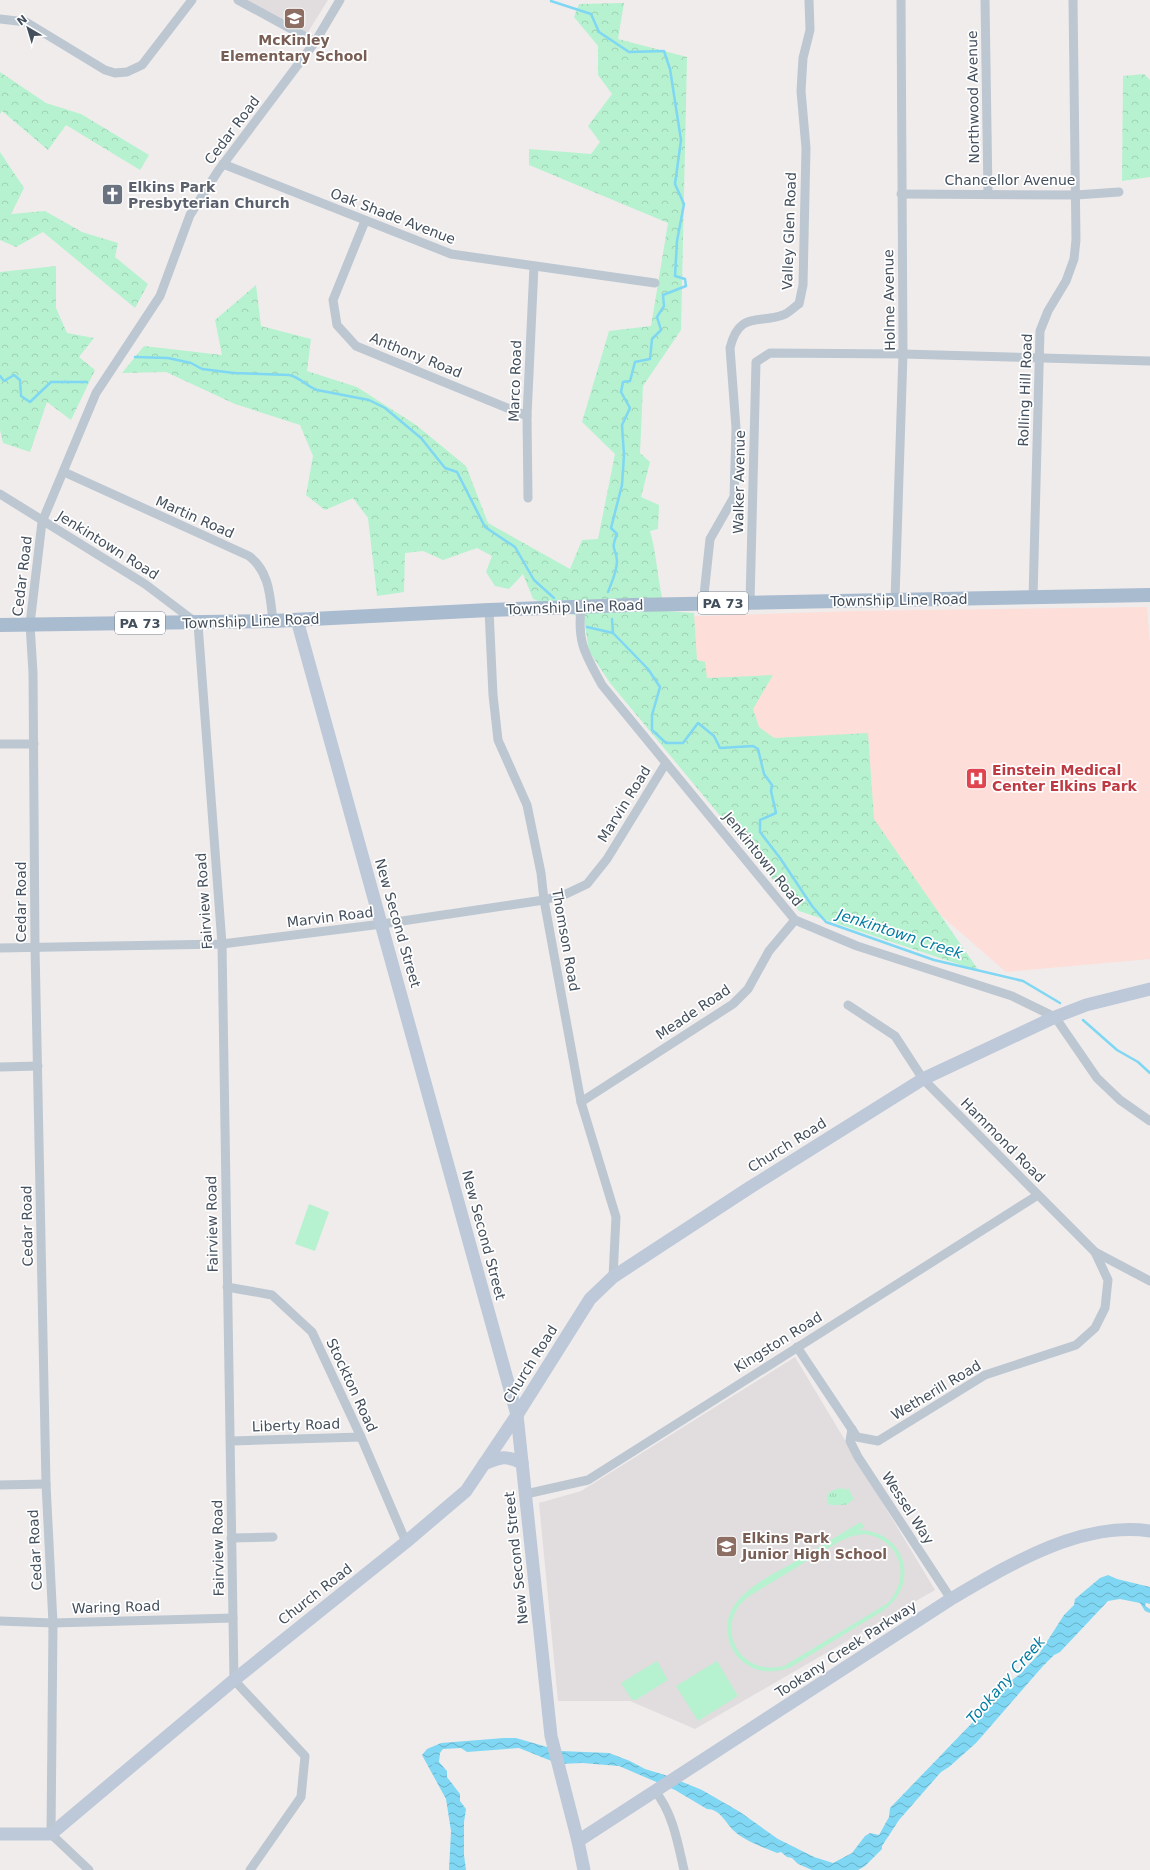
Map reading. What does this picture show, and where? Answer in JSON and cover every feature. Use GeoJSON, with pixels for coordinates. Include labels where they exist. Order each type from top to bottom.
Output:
{"type":"FeatureCollection","features":[{"type":"Feature","properties":{"kind":"main road","name":"Township Line Road"},"geometry":{"type":"LineString","coordinates":[[0,625],[198,624],[273,622],[488,610],[895,599],[1150,595]]}},
{"type":"Feature","properties":{"kind":"street"},"geometry":{"type":"LineString","coordinates":[[0,19],[26,22],[105,70],[115,73],[127,72],[142,65],[192,0]]}},
{"type":"Feature","properties":{"kind":"street"},"geometry":{"type":"LineString","coordinates":[[238,0],[315,42]]}},
{"type":"Feature","properties":{"kind":"street","name":"Cedar Road"},"geometry":{"type":"LineString","coordinates":[[51,1834],[53,1623],[46,1484],[35,947],[33,673],[30,624],[42,522],[96,394],[160,296],[190,215],[223,164],[315,42],[340,0]]}},
{"type":"Feature","properties":{"kind":"street","name":"Valley Glen Road"},"geometry":{"type":"LineString","coordinates":[[703,604],[710,539],[734,497],[736,428],[730,348],[733,336],[747,320],[784,315],[799,304],[803,285],[806,148],[801,91],[803,58],[810,30],[809,0]]}},
{"type":"Feature","properties":{"kind":"street","name":"Holme Avenue"},"geometry":{"type":"LineString","coordinates":[[895,599],[903,354],[901,0]]}},
{"type":"Feature","properties":{"kind":"street","name":"Northwood Avenue"},"geometry":{"type":"LineString","coordinates":[[985,0],[988,194]]}},
{"type":"Feature","properties":{"kind":"street","name":"Rolling Hill Road"},"geometry":{"type":"LineString","coordinates":[[1033,598],[1040,332],[1048,311],[1066,281],[1074,259],[1076,240],[1073,0]]}},
{"type":"Feature","properties":{"kind":"street","name":"Oak Shade Avenue"},"geometry":{"type":"LineString","coordinates":[[223,164],[451,254],[655,283]]}},
{"type":"Feature","properties":{"kind":"street","name":"Chancellor Avenue"},"geometry":{"type":"LineString","coordinates":[[901,194],[1076,195],[1119,192]]}},
{"type":"Feature","properties":{"kind":"street","name":"Anthony Road"},"geometry":{"type":"LineString","coordinates":[[365,221],[333,300],[337,325],[356,346],[527,416]]}},
{"type":"Feature","properties":{"kind":"street","name":"Marco Road"},"geometry":{"type":"LineString","coordinates":[[528,498],[527,416],[534,266]]}},
{"type":"Feature","properties":{"kind":"street","name":"Walker Avenue"},"geometry":{"type":"LineString","coordinates":[[750,603],[756,362],[770,353],[903,354]]}},
{"type":"Feature","properties":{"kind":"street"},"geometry":{"type":"LineString","coordinates":[[903,354],[1150,360]]}},
{"type":"Feature","properties":{"kind":"street","name":"Martin Road"},"geometry":{"type":"LineString","coordinates":[[64,472],[248,556],[260,566],[266,577],[273,622]]}},
{"type":"Feature","properties":{"kind":"street","name":"Jenkintown Road"},"geometry":{"type":"LineString","coordinates":[[0,494],[42,522],[145,584],[198,624]]}},
{"type":"Feature","properties":{"kind":"street","name":"Jenkintown Road"},"geometry":{"type":"LineString","coordinates":[[581,608],[579,628],[582,648],[602,685],[795,920],[858,946],[1012,996],[1055,1017],[1097,1078],[1120,1100],[1150,1120]]}},
{"type":"Feature","properties":{"kind":"street","name":"Thomson Road"},"geometry":{"type":"LineString","coordinates":[[488,610],[493,695],[498,740],[527,804],[541,873],[544,900],[580,1102],[616,1217],[614,1277]]}},
{"type":"Feature","properties":{"kind":"street","name":"New Second Street"},"geometry":{"type":"LineString","coordinates":[[297,620],[517,1415],[551,1736],[584,1870]]}},
{"type":"Feature","properties":{"kind":"street","name":"Fairview Road"},"geometry":{"type":"LineString","coordinates":[[198,624],[222,944],[234,1680]]}},
{"type":"Feature","properties":{"kind":"street"},"geometry":{"type":"LineString","coordinates":[[0,744],[34,744]]}},
{"type":"Feature","properties":{"kind":"street","name":"Marvin Road"},"geometry":{"type":"LineString","coordinates":[[0,948],[222,944],[382,924],[544,900],[566,894],[586,884],[607,859],[666,762]]}},
{"type":"Feature","properties":{"kind":"street","name":"Meade Road"},"geometry":{"type":"LineString","coordinates":[[580,1102],[733,1004],[748,989],[769,951],[795,920]]}},
{"type":"Feature","properties":{"kind":"street","name":"Church Road"},"geometry":{"type":"LineString","coordinates":[[51,1834],[234,1680],[406,1542],[466,1491],[517,1415],[590,1299],[614,1277],[749,1188],[923,1079],[1055,1017],[1086,1005],[1150,989]]}},
{"type":"Feature","properties":{"kind":"street","name":"Hammond Road"},"geometry":{"type":"LineString","coordinates":[[848,1005],[895,1036],[923,1079],[1094,1252],[1150,1281]]}},
{"type":"Feature","properties":{"kind":"street"},"geometry":{"type":"LineString","coordinates":[[0,1067],[38,1066]]}},
{"type":"Feature","properties":{"kind":"street","name":"Kingston Road"},"geometry":{"type":"LineString","coordinates":[[526,1494],[588,1480],[1038,1195]]}},
{"type":"Feature","properties":{"kind":"street","name":"Wetherill Road"},"geometry":{"type":"LineString","coordinates":[[797,1347],[857,1437],[878,1441],[985,1376],[1076,1344],[1095,1328],[1105,1308],[1108,1280],[1094,1252]]}},
{"type":"Feature","properties":{"kind":"street","name":"Stockton Road"},"geometry":{"type":"LineString","coordinates":[[227,1287],[272,1295],[312,1332],[361,1437],[406,1542]]}},
{"type":"Feature","properties":{"kind":"street","name":"Wessel Way"},"geometry":{"type":"LineString","coordinates":[[852,1429],[850,1441],[858,1457],[951,1599]]}},
{"type":"Feature","properties":{"kind":"street","name":"Liberty Road"},"geometry":{"type":"LineString","coordinates":[[231,1441],[361,1437]]}},
{"type":"Feature","properties":{"kind":"street"},"geometry":{"type":"LineString","coordinates":[[484,1464],[499,1457],[505,1457],[522,1463]]}},
{"type":"Feature","properties":{"kind":"street"},"geometry":{"type":"LineString","coordinates":[[0,1485],[46,1484]]}},
{"type":"Feature","properties":{"kind":"street","name":"Tookany Creek Parkway"},"geometry":{"type":"LineString","coordinates":[[578,1841],[951,1599],[991,1576],[1067,1540],[1102,1531],[1130,1528],[1150,1531]]}},
{"type":"Feature","properties":{"kind":"street"},"geometry":{"type":"LineString","coordinates":[[231,1538],[272,1538]]}},
{"type":"Feature","properties":{"kind":"street","name":"Waring Road"},"geometry":{"type":"LineString","coordinates":[[0,1621],[53,1623],[233,1618]]}},
{"type":"Feature","properties":{"kind":"street"},"geometry":{"type":"LineString","coordinates":[[234,1680],[305,1756],[301,1797],[250,1870]]}},
{"type":"Feature","properties":{"kind":"street"},"geometry":{"type":"LineString","coordinates":[[657,1790],[675,1833],[684,1870]]}},
{"type":"Feature","properties":{"kind":"street"},"geometry":{"type":"LineString","coordinates":[[0,1834],[51,1834],[89,1870]]}},
{"type":"Feature","properties":{"kind":"shaded area","name":"McKinley Elementary School"},"geometry":{"type":"Polygon","coordinates":[[[238,0],[328,0],[305,37],[238,0]]]}},
{"type":"Feature","properties":{"kind":"shaded area","name":"Einstein Medical Center Elkins Park"},"geometry":{"type":"Polygon","coordinates":[[[1147,607],[1150,644],[1150,959],[1006,972],[921,898],[693,672],[673,617],[855,611],[1147,607]]]}},
{"type":"Feature","properties":{"kind":"shaded area","name":"Elkins Park Junior High School"},"geometry":{"type":"Polygon","coordinates":[[[795,1357],[935,1590],[695,1729],[630,1701],[558,1701],[539,1503],[581,1491],[795,1357]]]}},
{"type":"Feature","properties":{"kind":"green space"},"geometry":{"type":"Polygon","coordinates":[[[624,3],[618,39],[687,57],[681,330],[643,386],[640,453],[650,462],[641,497],[659,505],[658,529],[650,531],[666,611],[694,613],[697,660],[705,662],[707,678],[773,675],[753,709],[759,727],[774,738],[868,733],[874,819],[979,971],[799,911],[610,683],[589,651],[584,619],[533,599],[523,574],[509,589],[495,586],[486,572],[492,556],[477,548],[443,560],[423,551],[405,553],[404,592],[377,596],[368,518],[353,498],[325,510],[306,495],[313,456],[300,425],[235,404],[166,372],[122,373],[144,346],[222,355],[215,320],[256,285],[261,326],[311,339],[307,371],[357,387],[416,425],[466,466],[488,523],[570,569],[582,540],[598,539],[615,454],[582,422],[609,331],[651,326],[668,223],[529,165],[529,149],[591,154],[600,142],[588,126],[612,94],[598,75],[598,46],[574,17],[579,4],[624,3]]]}},
{"type":"Feature","properties":{"kind":"green space"},"geometry":{"type":"Polygon","coordinates":[[[0,72],[46,103],[81,114],[149,155],[140,170],[66,125],[48,150],[2,111],[0,114],[0,72]]]}},
{"type":"Feature","properties":{"kind":"green space"},"geometry":{"type":"Polygon","coordinates":[[[1144,74],[1150,80],[1150,177],[1122,181],[1123,76],[1144,74]]]}},
{"type":"Feature","properties":{"kind":"green space"},"geometry":{"type":"Polygon","coordinates":[[[0,152],[24,188],[11,214],[45,211],[82,232],[118,243],[115,257],[148,284],[135,308],[43,232],[16,247],[0,240],[0,152]]]}},
{"type":"Feature","properties":{"kind":"green space"},"geometry":{"type":"Polygon","coordinates":[[[56,266],[56,308],[67,333],[94,338],[79,357],[95,370],[71,420],[47,402],[30,452],[3,443],[0,430],[0,272],[56,266]]]}},
{"type":"Feature","properties":{"kind":"green space"},"geometry":{"type":"Polygon","coordinates":[[[309,1204],[329,1212],[315,1251],[295,1244],[309,1204]]]}},
{"type":"Feature","properties":{"kind":"green space"},"geometry":{"type":"Polygon","coordinates":[[[841,1488],[845,1490],[848,1488],[854,1499],[846,1505],[829,1505],[827,1495],[834,1490],[841,1488]]]}},
{"type":"Feature","properties":{"kind":"green space"},"geometry":{"type":"Polygon","coordinates":[[[861,1522],[864,1527],[859,1530],[875,1533],[888,1539],[897,1549],[903,1560],[904,1573],[902,1586],[895,1599],[884,1610],[791,1667],[778,1671],[765,1671],[753,1668],[742,1661],[732,1649],[728,1635],[728,1621],[732,1609],[740,1598],[762,1580],[861,1522]],[[864,1534],[852,1536],[840,1541],[751,1595],[739,1606],[733,1619],[731,1632],[735,1645],[742,1656],[753,1664],[767,1667],[784,1666],[888,1603],[899,1582],[900,1571],[898,1560],[894,1551],[886,1543],[876,1537],[864,1534]]]}},
{"type":"Feature","properties":{"kind":"green space"},"geometry":{"type":"Polygon","coordinates":[[[657,1661],[668,1680],[636,1700],[632,1700],[621,1683],[657,1661]]]}},
{"type":"Feature","properties":{"kind":"green space"},"geometry":{"type":"Polygon","coordinates":[[[717,1661],[738,1696],[698,1721],[676,1686],[717,1661]]]}},
{"type":"Feature","properties":{"kind":"water"},"geometry":{"type":"Polygon","coordinates":[[[1108,1575],[1117,1579],[1150,1587],[1150,1604],[1146,1603],[1145,1606],[1150,1609],[1150,1613],[1145,1611],[1140,1603],[1120,1599],[1108,1601],[1060,1652],[1054,1655],[1043,1666],[976,1743],[949,1767],[941,1772],[899,1820],[882,1846],[882,1849],[865,1866],[858,1870],[812,1870],[798,1864],[792,1858],[787,1857],[781,1852],[777,1853],[737,1834],[722,1816],[715,1811],[707,1809],[675,1790],[619,1766],[582,1763],[559,1764],[519,1748],[467,1752],[461,1748],[443,1749],[440,1753],[439,1762],[447,1771],[447,1777],[460,1794],[460,1801],[466,1809],[464,1822],[464,1855],[466,1870],[449,1870],[451,1831],[446,1799],[422,1755],[427,1749],[441,1743],[504,1738],[516,1738],[561,1751],[609,1753],[630,1761],[645,1769],[668,1776],[702,1790],[740,1812],[778,1839],[814,1857],[833,1863],[852,1853],[865,1836],[870,1833],[879,1835],[889,1817],[890,1808],[971,1724],[1004,1686],[1020,1674],[1039,1654],[1064,1615],[1074,1605],[1075,1599],[1100,1578],[1108,1575]]]}},
{"type":"Feature","properties":{"kind":"waterway"},"geometry":{"type":"LineString","coordinates":[[551,1],[591,14],[599,32],[629,52],[664,51],[670,69],[681,140],[675,184],[684,204],[677,241],[675,276],[685,279],[686,286],[663,295],[664,306],[657,317],[661,330],[652,339],[650,359],[635,362],[630,381],[623,382],[621,392],[630,408],[622,425],[624,455],[622,485],[611,528],[617,534],[614,546],[617,565],[608,592]]}},
{"type":"Feature","properties":{"kind":"waterway","name":"Jenkintown Creek"},"geometry":{"type":"LineString","coordinates":[[135,357],[168,358],[191,363],[202,369],[234,373],[289,375],[317,390],[369,400],[385,408],[421,438],[445,468],[457,472],[485,527],[515,547],[534,580],[554,598]]}},
{"type":"Feature","properties":{"kind":"waterway","name":"Jenkintown Creek"},"geometry":{"type":"LineString","coordinates":[[0,376],[4,381],[14,375],[20,380],[21,396],[30,402],[51,382],[87,382]]}},
{"type":"Feature","properties":{"kind":"waterway"},"geometry":{"type":"LineString","coordinates":[[612,619],[613,633]]}},
{"type":"Feature","properties":{"kind":"waterway","name":"Jenkintown Creek"},"geometry":{"type":"LineString","coordinates":[[587,627],[613,633],[648,669],[660,687],[652,715],[652,730],[666,743],[683,743],[698,723],[714,736],[720,748],[753,746],[758,749],[764,774],[772,785],[771,791],[776,813],[760,820],[760,832],[780,858],[812,906],[826,922],[934,960],[1023,981],[1060,1003]]}},
{"type":"Feature","properties":{"kind":"waterway","name":"Jenkintown Creek"},"geometry":{"type":"LineString","coordinates":[[1083,1020],[1117,1050],[1138,1062],[1150,1073]]}},
{"type":"Feature","properties":{"kind":"waterway","name":"Tookany Creek"},"geometry":{"type":"LineString","coordinates":[[432,1761],[439,1776]]}},
{"type":"Feature","properties":{"kind":"place","name":"McKinley Elementary School"},"geometry":{"type":"Point","coordinates":[294,18]}},
{"type":"Feature","properties":{"kind":"place","name":"Elkins Park Presbyterian Church"},"geometry":{"type":"Point","coordinates":[113,195]}},
{"type":"Feature","properties":{"kind":"place","name":"Einstein Medical Center Elkins Park"},"geometry":{"type":"Point","coordinates":[977,778]}},
{"type":"Feature","properties":{"kind":"place","name":"Elkins Park Junior High School"},"geometry":{"type":"Point","coordinates":[726,1546]}}]}
